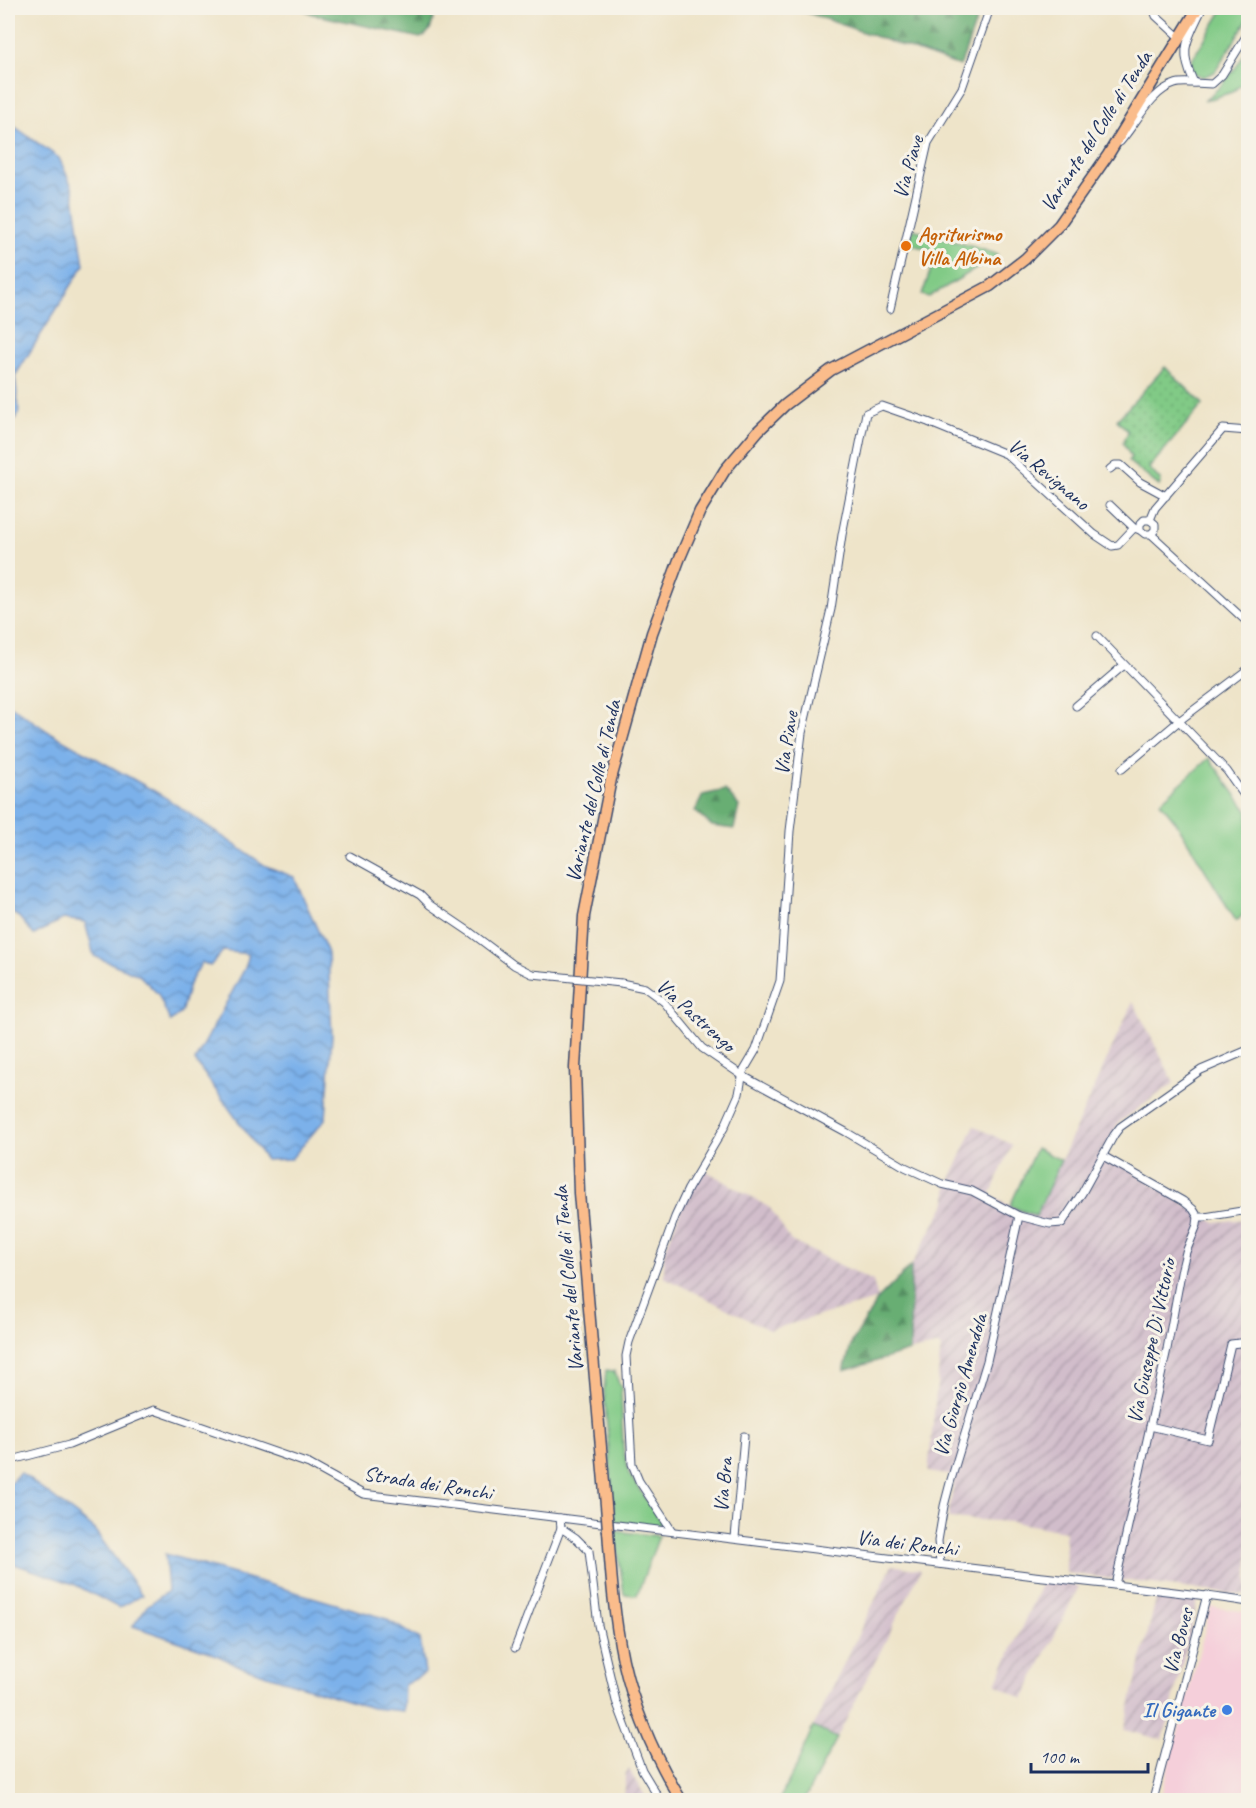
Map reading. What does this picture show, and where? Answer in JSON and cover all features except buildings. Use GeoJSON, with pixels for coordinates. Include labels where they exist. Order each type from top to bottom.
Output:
{"type":"FeatureCollection","features":[{"type":"Feature","properties":{"kind":"main road","name":"Variante del Colle di Tenda"},"geometry":{"type":"LineString","coordinates":[[681,1800],[657,1759],[641,1717],[624,1661],[613,1596],[579,1193],[574,1068],[584,916],[611,779],[652,633],[678,560],[700,511],[725,470],[758,431],[785,405],[831,370],[990,286],[1025,259],[1059,225],[1108,156],[1198,8]]}},
{"type":"Feature","properties":{"kind":"main road"},"geometry":{"type":"LineString","coordinates":[[667,1776],[686,1800]]}},
{"type":"Feature","properties":{"kind":"street","name":"Via Piave"},"geometry":{"type":"LineString","coordinates":[[890,309],[928,143],[962,88],[990,8]]}},
{"type":"Feature","properties":{"kind":"street"},"geometry":{"type":"LineString","coordinates":[[1153,8],[1156,16],[1180,38]]}},
{"type":"Feature","properties":{"kind":"street"},"geometry":{"type":"LineString","coordinates":[[1194,83],[1187,68],[1184,52],[1203,8]]}},
{"type":"Feature","properties":{"kind":"street"},"geometry":{"type":"LineString","coordinates":[[1108,156],[1163,90],[1177,83],[1212,84],[1217,80],[1248,33]]}},
{"type":"Feature","properties":{"kind":"street","name":"Via Revignano"},"geometry":{"type":"LineString","coordinates":[[866,413],[882,406],[1006,454],[1094,534],[1112,546],[1118,545],[1144,520],[1150,520],[1155,508],[1223,429],[1248,431]]}},
{"type":"Feature","properties":{"kind":"street","name":"Via Piave"},"geometry":{"type":"LineString","coordinates":[[672,1531],[639,1481],[632,1464],[626,1356],[629,1342],[675,1217],[688,1189],[724,1128],[739,1094],[743,1072],[760,1039],[780,981],[790,831],[802,733],[831,609],[842,535],[866,413]]}},
{"type":"Feature","properties":{"kind":"street","name":"Via Revignano"},"geometry":{"type":"LineString","coordinates":[[1110,470],[1115,465],[1121,465],[1140,482],[1166,496]]}},
{"type":"Feature","properties":{"kind":"street","name":"Via Revignano"},"geometry":{"type":"LineString","coordinates":[[1110,505],[1137,529],[1144,534],[1150,534]]}},
{"type":"Feature","properties":{"kind":"street"},"geometry":{"type":"LineString","coordinates":[[1150,520],[1155,524],[1155,530],[1150,534],[1248,624]]}},
{"type":"Feature","properties":{"kind":"street"},"geometry":{"type":"LineString","coordinates":[[1097,636],[1227,771],[1248,801]]}},
{"type":"Feature","properties":{"kind":"street"},"geometry":{"type":"LineString","coordinates":[[1076,706],[1124,665]]}},
{"type":"Feature","properties":{"kind":"street"},"geometry":{"type":"LineString","coordinates":[[1122,769],[1248,669]]}},
{"type":"Feature","properties":{"kind":"street","name":"Via Pastrengo"},"geometry":{"type":"LineString","coordinates":[[350,856],[420,895],[430,905],[514,965],[532,974],[621,982],[645,988],[664,1002],[702,1048],[743,1076],[905,1167],[942,1184],[972,1191],[1019,1216],[1050,1224],[1062,1223],[1103,1156]]}},
{"type":"Feature","properties":{"kind":"street"},"geometry":{"type":"LineString","coordinates":[[1248,1050],[1201,1070],[1120,1127],[1103,1156],[1183,1201],[1193,1209],[1198,1217],[1248,1210]]}},
{"type":"Feature","properties":{"kind":"street","name":"Via Giorgio Amendola"},"geometry":{"type":"LineString","coordinates":[[940,1564],[938,1542],[944,1506],[987,1361],[1019,1216]]}},
{"type":"Feature","properties":{"kind":"street","name":"Via Giuseppe Di Vittorio"},"geometry":{"type":"LineString","coordinates":[[1115,1585],[1182,1268],[1198,1217]]}},
{"type":"Feature","properties":{"kind":"street"},"geometry":{"type":"LineString","coordinates":[[1150,1426],[1208,1440],[1232,1344],[1248,1342]]}},
{"type":"Feature","properties":{"kind":"street","name":"Strada dei Ronchi"},"geometry":{"type":"LineString","coordinates":[[8,1461],[69,1445],[154,1410],[309,1464],[363,1494],[560,1518]]}},
{"type":"Feature","properties":{"kind":"street","name":"Via Bra"},"geometry":{"type":"LineString","coordinates":[[735,1538],[744,1436]]}},
{"type":"Feature","properties":{"kind":"street"},"geometry":{"type":"LineString","coordinates":[[515,1648],[561,1528],[560,1518]]}},
{"type":"Feature","properties":{"kind":"street","name":"Via dei Ronchi"},"geometry":{"type":"LineString","coordinates":[[560,1518],[1207,1595],[1248,1602]]}},
{"type":"Feature","properties":{"kind":"street"},"geometry":{"type":"LineString","coordinates":[[561,1528],[589,1551],[598,1625],[616,1701],[642,1770],[660,1800]]}},
{"type":"Feature","properties":{"kind":"street","name":"Via Boves"},"geometry":{"type":"LineString","coordinates":[[1153,1800],[1207,1595]]}},
{"type":"Feature","properties":{"kind":"street"},"geometry":{"type":"LineString","coordinates":[[1245,1800],[1248,1796]]}},
{"type":"Feature","properties":{"kind":"shaded area"},"geometry":{"type":"Polygon","coordinates":[[[1133,1001],[1174,1083],[1119,1122],[1102,1153],[1214,1222],[1248,1219],[1248,1596],[1066,1573],[1065,1531],[1012,1522],[948,1518],[955,1476],[928,1472],[941,1345],[910,1351],[911,1266],[947,1202],[947,1188],[974,1126],[1012,1145],[990,1195],[1036,1216],[1133,1001]]]}},
{"type":"Feature","properties":{"kind":"shaded area"},"geometry":{"type":"Polygon","coordinates":[[[705,1170],[770,1208],[791,1241],[873,1281],[878,1299],[769,1330],[664,1277],[664,1254],[683,1204],[705,1170]]]}},
{"type":"Feature","properties":{"kind":"shaded area"},"geometry":{"type":"Polygon","coordinates":[[[892,1565],[921,1570],[837,1738],[813,1727],[892,1565]]]}},
{"type":"Feature","properties":{"kind":"shaded area"},"geometry":{"type":"Polygon","coordinates":[[[1043,1580],[1079,1586],[1023,1699],[996,1684],[1043,1580]]]}},
{"type":"Feature","properties":{"kind":"shaded area"},"geometry":{"type":"Polygon","coordinates":[[[1157,1595],[1198,1600],[1163,1740],[1124,1730],[1157,1595]]]}},
{"type":"Feature","properties":{"kind":"shaded area"},"geometry":{"type":"Polygon","coordinates":[[[1211,1607],[1248,1612],[1248,1786],[1236,1800],[1160,1800],[1211,1607]]]}},
{"type":"Feature","properties":{"kind":"shaded area"},"geometry":{"type":"Polygon","coordinates":[[[629,1769],[648,1800],[621,1800],[625,1789],[625,1774],[629,1769]]]}},
{"type":"Feature","properties":{"kind":"green space"},"geometry":{"type":"Polygon","coordinates":[[[301,8],[435,8],[428,33],[420,38],[312,14],[301,8]]]}},
{"type":"Feature","properties":{"kind":"green space"},"geometry":{"type":"Polygon","coordinates":[[[794,8],[981,8],[960,66],[794,8]]]}},
{"type":"Feature","properties":{"kind":"green space"},"geometry":{"type":"Polygon","coordinates":[[[1224,8],[1248,8],[1248,19],[1215,72],[1203,77],[1193,73],[1191,61],[1224,8]]]}},
{"type":"Feature","properties":{"kind":"green space"},"geometry":{"type":"Polygon","coordinates":[[[1248,48],[1248,79],[1232,92],[1204,101],[1229,76],[1248,48]]]}},
{"type":"Feature","properties":{"kind":"green space"},"geometry":{"type":"Polygon","coordinates":[[[913,229],[997,254],[997,256],[929,297],[922,295],[932,266],[940,268],[943,258],[940,257],[941,253],[909,244],[913,229]]]}},
{"type":"Feature","properties":{"kind":"green space"},"geometry":{"type":"Polygon","coordinates":[[[1165,367],[1203,404],[1149,468],[1161,481],[1159,486],[1128,461],[1131,457],[1123,443],[1128,431],[1117,420],[1165,367]]]}},
{"type":"Feature","properties":{"kind":"green space"},"geometry":{"type":"Polygon","coordinates":[[[1209,758],[1248,812],[1248,911],[1236,921],[1176,822],[1160,802],[1209,758]]]}},
{"type":"Feature","properties":{"kind":"green space"},"geometry":{"type":"Polygon","coordinates":[[[725,790],[739,806],[734,829],[712,826],[695,811],[703,795],[725,790]]]}},
{"type":"Feature","properties":{"kind":"green space"},"geometry":{"type":"Polygon","coordinates":[[[1036,1148],[1061,1160],[1036,1216],[1010,1206],[1036,1148]]]}},
{"type":"Feature","properties":{"kind":"green space"},"geometry":{"type":"Polygon","coordinates":[[[911,1266],[910,1351],[844,1371],[852,1342],[878,1299],[911,1266]]]}},
{"type":"Feature","properties":{"kind":"green space"},"geometry":{"type":"Polygon","coordinates":[[[606,1370],[614,1371],[621,1388],[623,1448],[629,1474],[661,1522],[657,1527],[615,1522],[604,1391],[606,1370]]]}},
{"type":"Feature","properties":{"kind":"green space"},"geometry":{"type":"Polygon","coordinates":[[[615,1531],[659,1536],[637,1595],[624,1594],[615,1531]]]}},
{"type":"Feature","properties":{"kind":"green space"},"geometry":{"type":"Polygon","coordinates":[[[813,1727],[837,1738],[804,1800],[779,1800],[795,1769],[813,1727]]]}},
{"type":"Feature","properties":{"kind":"water"},"geometry":{"type":"Polygon","coordinates":[[[8,122],[59,158],[73,189],[84,265],[15,376],[19,412],[8,433],[8,122]]]}},
{"type":"Feature","properties":{"kind":"water"},"geometry":{"type":"Polygon","coordinates":[[[8,704],[49,732],[163,796],[266,866],[294,877],[328,953],[332,1036],[326,1118],[291,1159],[266,1160],[195,1061],[245,968],[249,954],[223,951],[210,966],[202,962],[189,984],[181,1013],[170,1021],[158,994],[139,975],[94,956],[85,922],[63,919],[34,935],[19,917],[8,910],[8,704]]]}},
{"type":"Feature","properties":{"kind":"water"},"geometry":{"type":"Polygon","coordinates":[[[20,1472],[93,1528],[142,1595],[119,1608],[74,1584],[8,1562],[8,1486],[20,1472]]]}},
{"type":"Feature","properties":{"kind":"water"},"geometry":{"type":"Polygon","coordinates":[[[165,1554],[384,1618],[420,1639],[425,1673],[404,1685],[403,1711],[372,1708],[242,1667],[210,1652],[133,1626],[147,1606],[168,1591],[165,1554]]]}},
{"type":"Feature","properties":{"kind":"place","name":"Agriturismo Villa Albina"},"geometry":{"type":"Point","coordinates":[906,246]}},
{"type":"Feature","properties":{"kind":"place","name":"Il Gigante"},"geometry":{"type":"Point","coordinates":[1227,1710]}}]}
